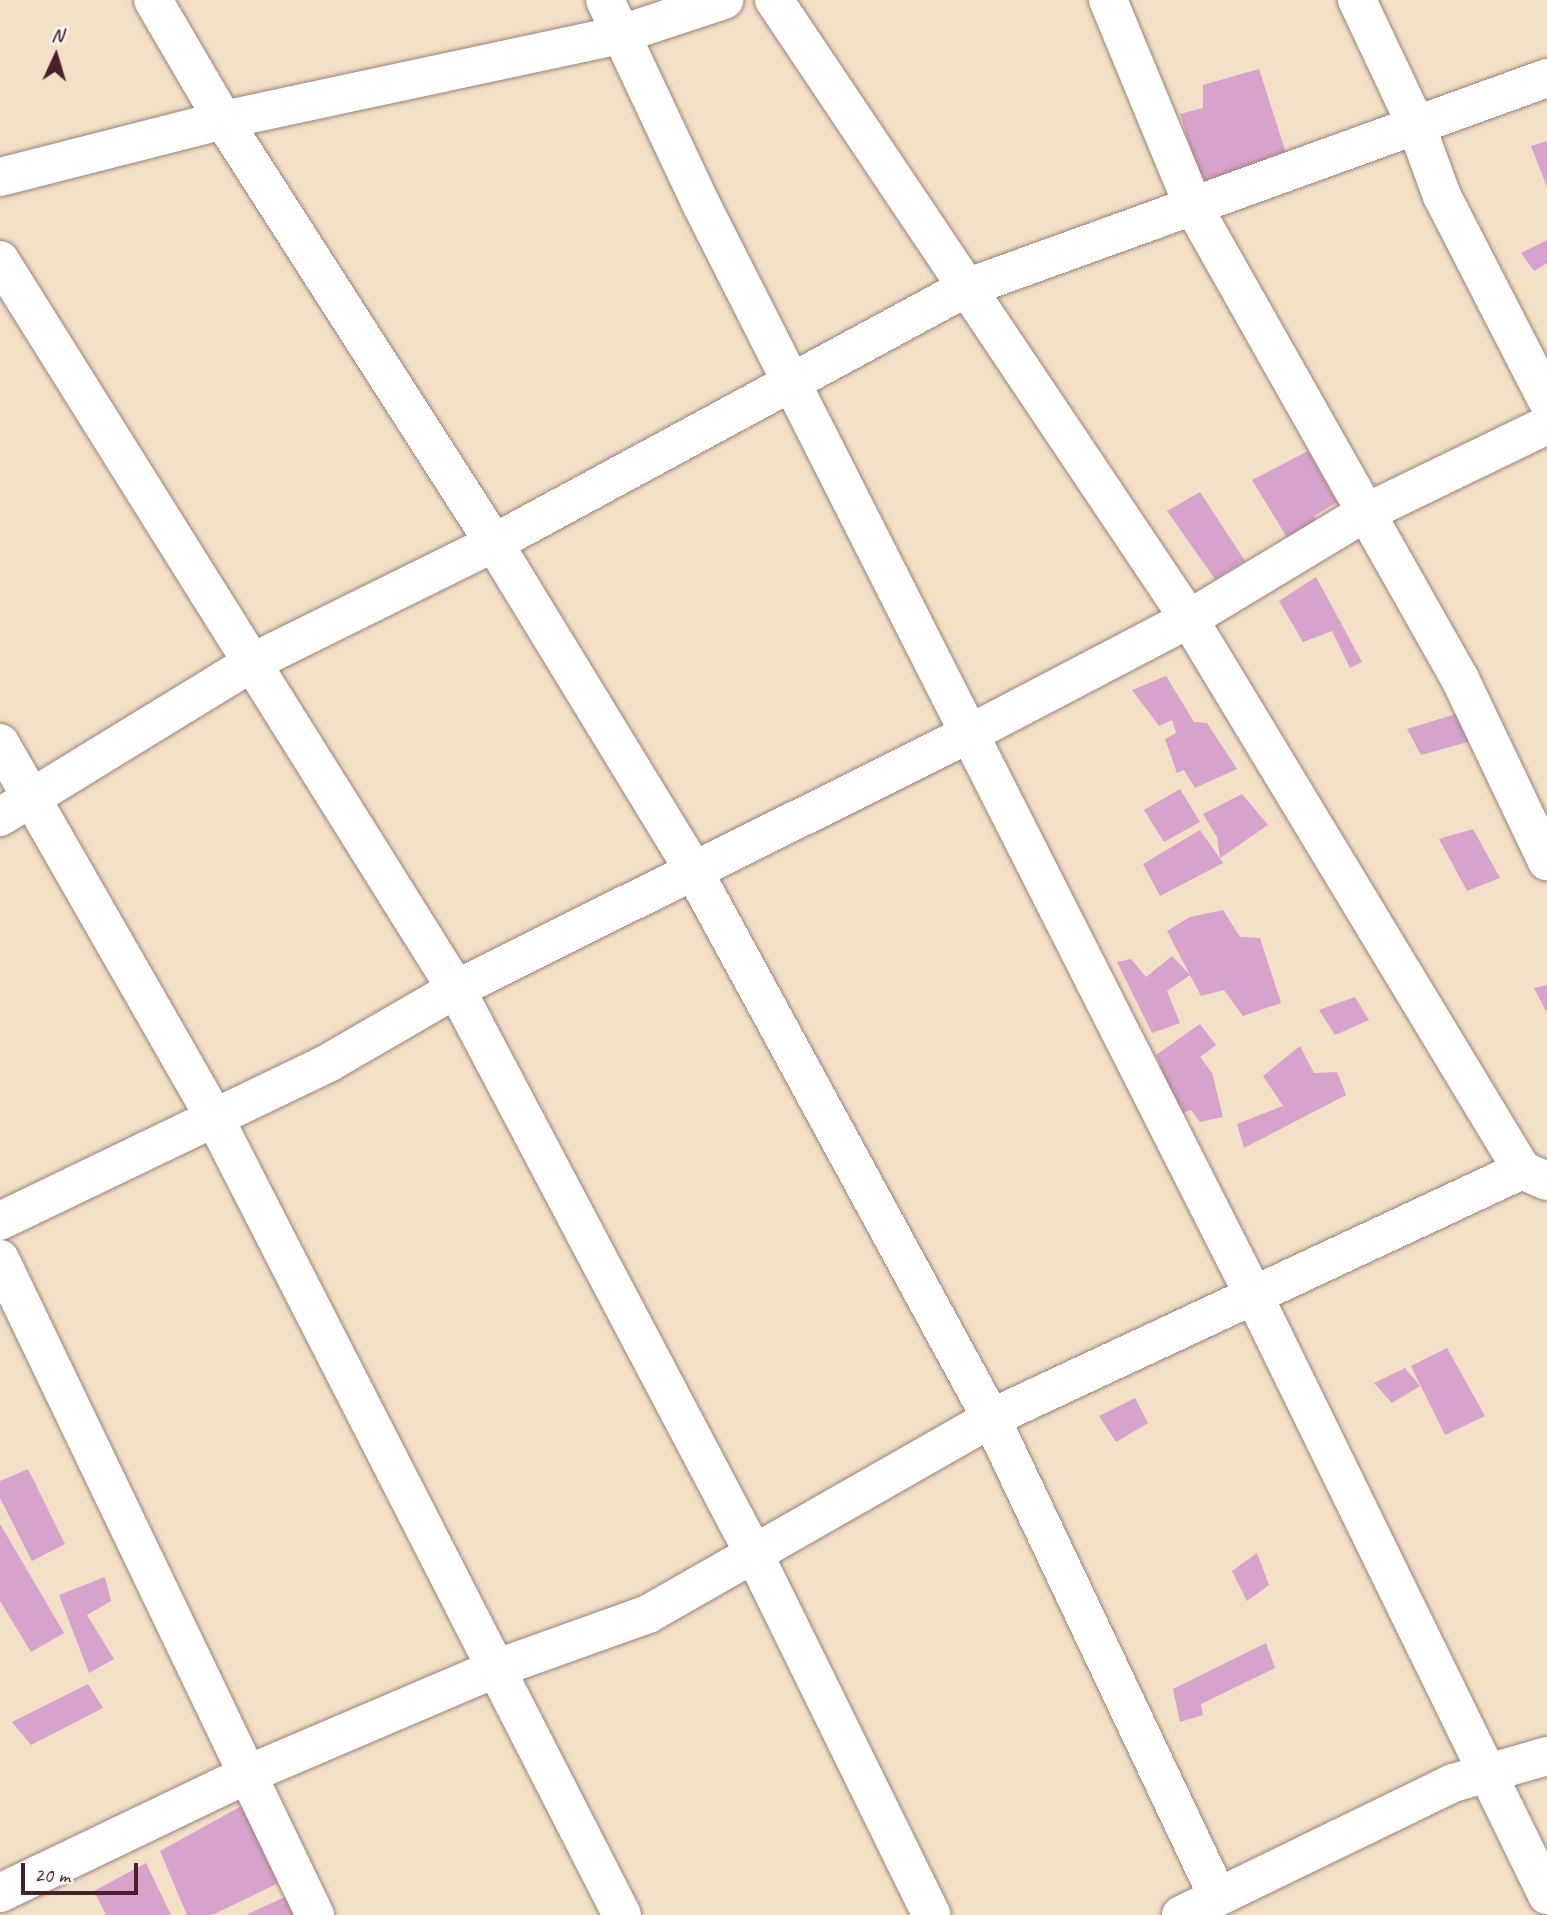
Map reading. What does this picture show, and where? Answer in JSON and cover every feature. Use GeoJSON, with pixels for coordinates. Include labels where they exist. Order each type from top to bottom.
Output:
{"type":"FeatureCollection","features":[{"type":"Feature","properties":{"kind":"street"},"geometry":{"type":"LineString","coordinates":[[153,0],[223,120],[494,543],[692,868],[991,1418],[1217,1897]]}},
{"type":"Feature","properties":{"kind":"street"},"geometry":{"type":"LineString","coordinates":[[605,0],[618,35],[967,735],[1254,1296],[1490,1771],[1547,1895]]}},
{"type":"Feature","properties":{"kind":"street"},"geometry":{"type":"LineString","coordinates":[[0,177],[223,120],[618,35],[724,0]]}},
{"type":"Feature","properties":{"kind":"street"},"geometry":{"type":"LineString","coordinates":[[5,1895],[246,1775],[492,1670],[648,1614],[991,1418],[1254,1296],[1534,1176],[1189,619],[774,0]]}},
{"type":"Feature","properties":{"kind":"street"},"geometry":{"type":"LineString","coordinates":[[1108,0],[1194,208],[1460,679],[1547,861]]}},
{"type":"Feature","properties":{"kind":"street"},"geometry":{"type":"LineString","coordinates":[[1357,0],[1416,125],[1442,196],[1547,400]]}},
{"type":"Feature","properties":{"kind":"street"},"geometry":{"type":"LineString","coordinates":[[0,817],[253,662],[494,543],[966,288],[1194,208],[1547,78]]}},
{"type":"Feature","properties":{"kind":"street"},"geometry":{"type":"LineString","coordinates":[[0,260],[456,989],[754,1554],[932,1915]]}},
{"type":"Feature","properties":{"kind":"street"},"geometry":{"type":"LineString","coordinates":[[0,1221],[330,1062],[456,989],[692,868],[967,735],[1189,619],[1365,513],[1547,425]]}},
{"type":"Feature","properties":{"kind":"street"},"geometry":{"type":"LineString","coordinates":[[0,743],[214,1117],[492,1670],[621,1915]]}},
{"type":"Feature","properties":{"kind":"street"},"geometry":{"type":"LineString","coordinates":[[0,1259],[315,1915]]}},
{"type":"Feature","properties":{"kind":"street"},"geometry":{"type":"LineString","coordinates":[[1181,1915],[1453,1783],[1547,1756]]}},
{"type":"Feature","properties":{"kind":"building"},"geometry":{"type":"Polygon","coordinates":[[[1259,69],[1287,156],[1203,188],[1180,114],[1203,108],[1203,85],[1259,69]]]}},
{"type":"Feature","properties":{"kind":"building"},"geometry":{"type":"Polygon","coordinates":[[[1547,141],[1547,187],[1531,146],[1547,141]]]}},
{"type":"Feature","properties":{"kind":"building"},"geometry":{"type":"Polygon","coordinates":[[[1547,240],[1547,263],[1534,271],[1521,253],[1547,240]]]}},
{"type":"Feature","properties":{"kind":"building"},"geometry":{"type":"Polygon","coordinates":[[[1308,451],[1337,502],[1314,516],[1323,534],[1294,549],[1252,480],[1308,451]]]}},
{"type":"Feature","properties":{"kind":"building"},"geometry":{"type":"Polygon","coordinates":[[[1200,492],[1245,561],[1215,579],[1167,511],[1200,492]]]}},
{"type":"Feature","properties":{"kind":"building"},"geometry":{"type":"Polygon","coordinates":[[[1316,577],[1362,662],[1350,668],[1332,631],[1303,642],[1279,601],[1316,577]]]}},
{"type":"Feature","properties":{"kind":"building"},"geometry":{"type":"Polygon","coordinates":[[[1166,676],[1194,722],[1207,723],[1237,769],[1195,788],[1184,770],[1177,773],[1165,739],[1176,733],[1172,720],[1159,726],[1132,690],[1166,676]]]}},
{"type":"Feature","properties":{"kind":"building"},"geometry":{"type":"Polygon","coordinates":[[[1459,713],[1475,740],[1421,755],[1407,729],[1459,713]]]}},
{"type":"Feature","properties":{"kind":"building"},"geometry":{"type":"Polygon","coordinates":[[[1180,789],[1200,822],[1164,842],[1144,810],[1180,789]]]}},
{"type":"Feature","properties":{"kind":"building"},"geometry":{"type":"Polygon","coordinates":[[[1242,794],[1268,825],[1220,858],[1217,837],[1203,814],[1242,794]]]}},
{"type":"Feature","properties":{"kind":"building"},"geometry":{"type":"Polygon","coordinates":[[[1473,829],[1500,878],[1467,891],[1439,839],[1473,829]]]}},
{"type":"Feature","properties":{"kind":"building"},"geometry":{"type":"Polygon","coordinates":[[[1200,830],[1223,863],[1160,896],[1143,864],[1200,830]]]}},
{"type":"Feature","properties":{"kind":"building"},"geometry":{"type":"Polygon","coordinates":[[[1223,910],[1240,937],[1260,938],[1281,1003],[1243,1016],[1224,990],[1201,996],[1167,931],[1190,917],[1223,910]]]}},
{"type":"Feature","properties":{"kind":"building"},"geometry":{"type":"Polygon","coordinates":[[[1172,956],[1190,975],[1167,991],[1180,1023],[1152,1033],[1117,962],[1131,959],[1146,977],[1172,956]]]}},
{"type":"Feature","properties":{"kind":"building"},"geometry":{"type":"Polygon","coordinates":[[[1547,985],[1547,1013],[1534,988],[1547,985]]]}},
{"type":"Feature","properties":{"kind":"building"},"geometry":{"type":"Polygon","coordinates":[[[1355,997],[1369,1020],[1335,1035],[1319,1010],[1355,997]]]}},
{"type":"Feature","properties":{"kind":"building"},"geometry":{"type":"Polygon","coordinates":[[[1200,1024],[1216,1045],[1200,1057],[1212,1073],[1223,1117],[1200,1122],[1191,1110],[1180,1114],[1156,1055],[1200,1024]]]}},
{"type":"Feature","properties":{"kind":"building"},"geometry":{"type":"Polygon","coordinates":[[[1300,1046],[1314,1073],[1337,1072],[1346,1095],[1244,1148],[1237,1124],[1283,1106],[1263,1076],[1300,1046]]]}},
{"type":"Feature","properties":{"kind":"building"},"geometry":{"type":"Polygon","coordinates":[[[1447,1348],[1485,1416],[1445,1435],[1411,1366],[1447,1348]]]}},
{"type":"Feature","properties":{"kind":"building"},"geometry":{"type":"Polygon","coordinates":[[[1405,1368],[1420,1386],[1392,1403],[1374,1383],[1405,1368]]]}},
{"type":"Feature","properties":{"kind":"building"},"geometry":{"type":"Polygon","coordinates":[[[1135,1398],[1148,1423],[1116,1442],[1099,1416],[1135,1398]]]}},
{"type":"Feature","properties":{"kind":"building"},"geometry":{"type":"Polygon","coordinates":[[[28,1469],[65,1544],[32,1561],[0,1498],[0,1481],[28,1469]]]}},
{"type":"Feature","properties":{"kind":"building"},"geometry":{"type":"Polygon","coordinates":[[[0,1524],[64,1633],[31,1652],[0,1601],[0,1524]]]}},
{"type":"Feature","properties":{"kind":"building"},"geometry":{"type":"Polygon","coordinates":[[[1257,1553],[1269,1585],[1247,1601],[1232,1571],[1257,1553]]]}},
{"type":"Feature","properties":{"kind":"building"},"geometry":{"type":"Polygon","coordinates":[[[105,1577],[111,1601],[87,1615],[114,1659],[89,1673],[59,1595],[105,1577]]]}},
{"type":"Feature","properties":{"kind":"building"},"geometry":{"type":"Polygon","coordinates":[[[1266,1643],[1275,1668],[1201,1704],[1203,1715],[1180,1722],[1173,1689],[1266,1643]]]}},
{"type":"Feature","properties":{"kind":"building"},"geometry":{"type":"Polygon","coordinates":[[[88,1684],[103,1708],[31,1745],[12,1722],[88,1684]]]}},
{"type":"Feature","properties":{"kind":"building"},"geometry":{"type":"Polygon","coordinates":[[[245,1804],[285,1880],[212,1915],[187,1915],[160,1851],[245,1804]]]}},
{"type":"Feature","properties":{"kind":"building"},"geometry":{"type":"Polygon","coordinates":[[[146,1863],[171,1915],[106,1915],[94,1891],[146,1863]]]}},
{"type":"Feature","properties":{"kind":"building"},"geometry":{"type":"Polygon","coordinates":[[[287,1896],[297,1915],[246,1915],[287,1896]]]}}]}
